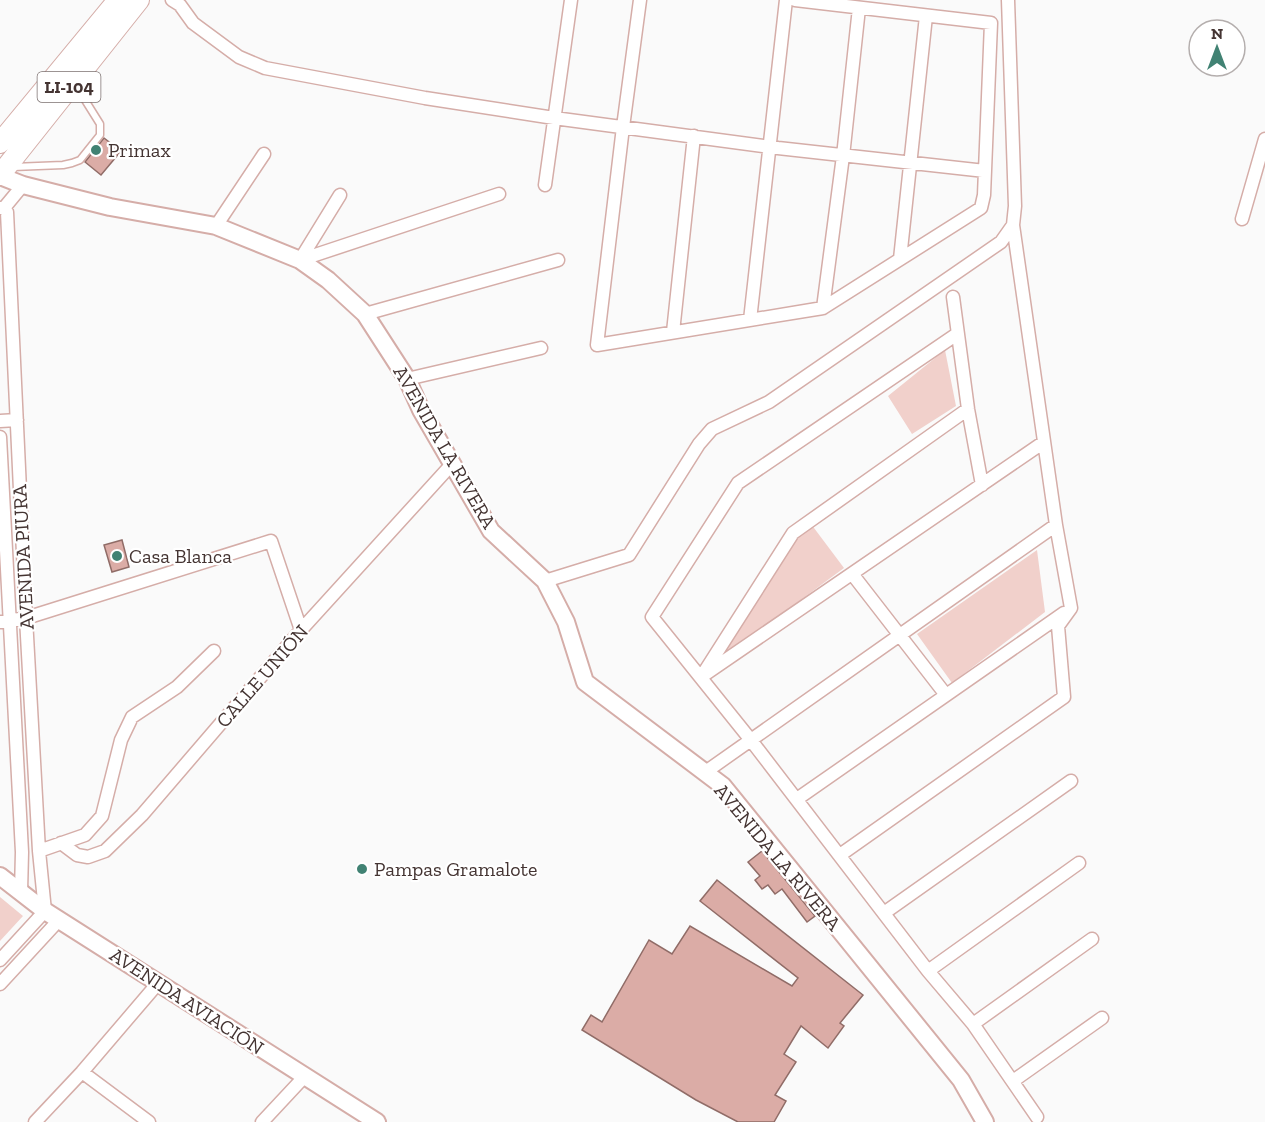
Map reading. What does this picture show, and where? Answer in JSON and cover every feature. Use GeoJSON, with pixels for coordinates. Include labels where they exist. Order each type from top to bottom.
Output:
{"type":"FeatureCollection","features":[{"type":"Feature","properties":{"kind":"main road","name":"LI-104"},"geometry":{"type":"LineString","coordinates":[[0,143],[118,0]]}},
{"type":"Feature","properties":{"kind":"main road","name":"LI-104"},"geometry":{"type":"LineString","coordinates":[[2,173],[139,0]]}},
{"type":"Feature","properties":{"kind":"street"},"geometry":{"type":"LineString","coordinates":[[172,0],[180,5],[193,23],[239,57],[265,68],[425,98],[554,118],[843,156],[985,171]]}},
{"type":"Feature","properties":{"kind":"street"},"geometry":{"type":"LineString","coordinates":[[545,185],[571,0]]}},
{"type":"Feature","properties":{"kind":"street"},"geometry":{"type":"LineString","coordinates":[[640,0],[622,127],[597,345],[823,308],[981,208],[985,171],[991,23],[795,0]]}},
{"type":"Feature","properties":{"kind":"street"},"geometry":{"type":"LineString","coordinates":[[750,320],[786,0]]}},
{"type":"Feature","properties":{"kind":"street"},"geometry":{"type":"LineString","coordinates":[[840,855],[1064,697],[1058,626],[1071,608],[1056,525],[1013,225],[1015,206],[1008,0]]}},
{"type":"Feature","properties":{"kind":"street"},"geometry":{"type":"LineString","coordinates":[[823,308],[859,8]]}},
{"type":"Feature","properties":{"kind":"street"},"geometry":{"type":"LineString","coordinates":[[900,259],[926,16]]}},
{"type":"Feature","properties":{"kind":"street"},"geometry":{"type":"LineString","coordinates":[[673,332],[694,136]]}},
{"type":"Feature","properties":{"kind":"street"},"geometry":{"type":"LineString","coordinates":[[1242,219],[1265,139]]}},
{"type":"Feature","properties":{"kind":"street"},"geometry":{"type":"LineString","coordinates":[[216,226],[264,154]]}},
{"type":"Feature","properties":{"kind":"street","name":"AVENIDA LA RIVERA"},"geometry":{"type":"LineString","coordinates":[[2,173],[23,185],[110,207],[216,226],[300,260],[328,280],[365,314],[407,379],[421,410],[491,531],[545,581],[566,622],[585,682],[723,786],[961,1080],[985,1122]]}},
{"type":"Feature","properties":{"kind":"street"},"geometry":{"type":"LineString","coordinates":[[2,208],[23,185]]}},
{"type":"Feature","properties":{"kind":"street"},"geometry":{"type":"LineString","coordinates":[[300,260],[499,194]]}},
{"type":"Feature","properties":{"kind":"street"},"geometry":{"type":"LineString","coordinates":[[300,260],[340,195]]}},
{"type":"Feature","properties":{"kind":"street","name":"AVENIDA PIURA"},"geometry":{"type":"LineString","coordinates":[[2,208],[7,213],[39,850],[52,915]]}},
{"type":"Feature","properties":{"kind":"street"},"geometry":{"type":"LineString","coordinates":[[545,581],[629,555],[699,444],[712,429],[769,402],[1001,242],[1013,225]]}},
{"type":"Feature","properties":{"kind":"street"},"geometry":{"type":"LineString","coordinates":[[365,314],[558,260]]}},
{"type":"Feature","properties":{"kind":"street"},"geometry":{"type":"LineString","coordinates":[[953,297],[968,409],[982,485]]}},
{"type":"Feature","properties":{"kind":"street"},"geometry":{"type":"LineString","coordinates":[[957,334],[738,483],[652,617],[797,799],[928,971],[973,1024],[1037,1117]]}},
{"type":"Feature","properties":{"kind":"street"},"geometry":{"type":"LineString","coordinates":[[407,379],[541,348]]}},
{"type":"Feature","properties":{"kind":"street"},"geometry":{"type":"LineString","coordinates":[[701,677],[793,533],[968,409]]}},
{"type":"Feature","properties":{"kind":"street"},"geometry":{"type":"LineString","coordinates":[[0,421],[16,420]]}},
{"type":"Feature","properties":{"kind":"street","name":"AVENIDA PIURA"},"geometry":{"type":"LineString","coordinates":[[0,437],[5,622],[22,852],[21,892]]}},
{"type":"Feature","properties":{"kind":"street"},"geometry":{"type":"LineString","coordinates":[[701,677],[1044,442]]}},
{"type":"Feature","properties":{"kind":"street","name":"CALLE UNIÓN"},"geometry":{"type":"LineString","coordinates":[[61,843],[76,855],[88,857],[105,850],[142,815],[301,630],[452,464]]}},
{"type":"Feature","properties":{"kind":"street"},"geometry":{"type":"LineString","coordinates":[[704,773],[1056,525]]}},
{"type":"Feature","properties":{"kind":"street"},"geometry":{"type":"LineString","coordinates":[[5,622],[26,618],[272,541],[301,630]]}},
{"type":"Feature","properties":{"kind":"street"},"geometry":{"type":"LineString","coordinates":[[853,575],[946,695]]}},
{"type":"Feature","properties":{"kind":"street"},"geometry":{"type":"LineString","coordinates":[[797,799],[1071,608]]}},
{"type":"Feature","properties":{"kind":"street"},"geometry":{"type":"LineString","coordinates":[[39,850],[85,835],[102,816],[121,740],[132,717],[177,687],[213,651]]}},
{"type":"Feature","properties":{"kind":"street"},"geometry":{"type":"LineString","coordinates":[[884,913],[1071,781]]}},
{"type":"Feature","properties":{"kind":"street"},"geometry":{"type":"LineString","coordinates":[[928,971],[1079,863]]}},
{"type":"Feature","properties":{"kind":"street","name":"AVENIDA AVIACIÓN"},"geometry":{"type":"LineString","coordinates":[[0,876],[52,915],[376,1122]]}},
{"type":"Feature","properties":{"kind":"street"},"geometry":{"type":"LineString","coordinates":[[0,960],[52,915]]}},
{"type":"Feature","properties":{"kind":"street"},"geometry":{"type":"LineString","coordinates":[[0,984],[52,915]]}},
{"type":"Feature","properties":{"kind":"street"},"geometry":{"type":"LineString","coordinates":[[973,1024],[1092,939]]}},
{"type":"Feature","properties":{"kind":"street"},"geometry":{"type":"LineString","coordinates":[[35,1122],[82,1072],[159,982]]}},
{"type":"Feature","properties":{"kind":"street"},"geometry":{"type":"LineString","coordinates":[[1013,1081],[1102,1018]]}},
{"type":"Feature","properties":{"kind":"street"},"geometry":{"type":"LineString","coordinates":[[82,1072],[149,1122]]}},
{"type":"Feature","properties":{"kind":"street"},"geometry":{"type":"LineString","coordinates":[[262,1122],[305,1076]]}},
{"type":"Feature","properties":{"kind":"lane"},"geometry":{"type":"LineString","coordinates":[[2,173],[63,165],[80,160],[100,135],[100,124],[73,82]]}},
{"type":"Feature","properties":{"kind":"shaded area"},"geometry":{"type":"Polygon","coordinates":[[[945,350],[956,406],[912,434],[888,396],[945,350]]]}},
{"type":"Feature","properties":{"kind":"shaded area"},"geometry":{"type":"Polygon","coordinates":[[[811,524],[844,568],[714,664],[796,533],[811,524]]]}},
{"type":"Feature","properties":{"kind":"shaded area"},"geometry":{"type":"Polygon","coordinates":[[[1037,550],[1045,612],[952,683],[917,634],[1037,550]]]}},
{"type":"Feature","properties":{"kind":"shaded area"},"geometry":{"type":"Polygon","coordinates":[[[0,897],[23,916],[0,941],[0,897]]]}},
{"type":"Feature","properties":{"kind":"building"},"geometry":{"type":"Polygon","coordinates":[[[104,138],[121,151],[101,175],[85,162],[104,138]]]}},
{"type":"Feature","properties":{"kind":"building","name":"Casa Blanca"},"geometry":{"type":"Polygon","coordinates":[[[122,540],[129,567],[112,572],[104,545],[122,540]]]}},
{"type":"Feature","properties":{"kind":"building"},"geometry":{"type":"Polygon","coordinates":[[[762,851],[815,916],[807,922],[782,889],[775,894],[768,885],[762,889],[755,880],[760,876],[748,862],[762,851]]]}},
{"type":"Feature","properties":{"kind":"building"},"geometry":{"type":"Polygon","coordinates":[[[717,880],[863,995],[840,1023],[844,1026],[828,1048],[801,1026],[784,1054],[796,1062],[775,1095],[786,1101],[774,1122],[738,1122],[696,1100],[582,1030],[591,1015],[602,1022],[649,940],[672,954],[690,926],[792,986],[798,978],[700,901],[717,880]]]}},
{"type":"Feature","properties":{"kind":"place","name":"Primax"},"geometry":{"type":"Point","coordinates":[96,150]}},
{"type":"Feature","properties":{"kind":"place","name":"Casa Blanca"},"geometry":{"type":"Point","coordinates":[117,556]}},
{"type":"Feature","properties":{"kind":"place","name":"Pampas Gramalote"},"geometry":{"type":"Point","coordinates":[362,869]}}]}
